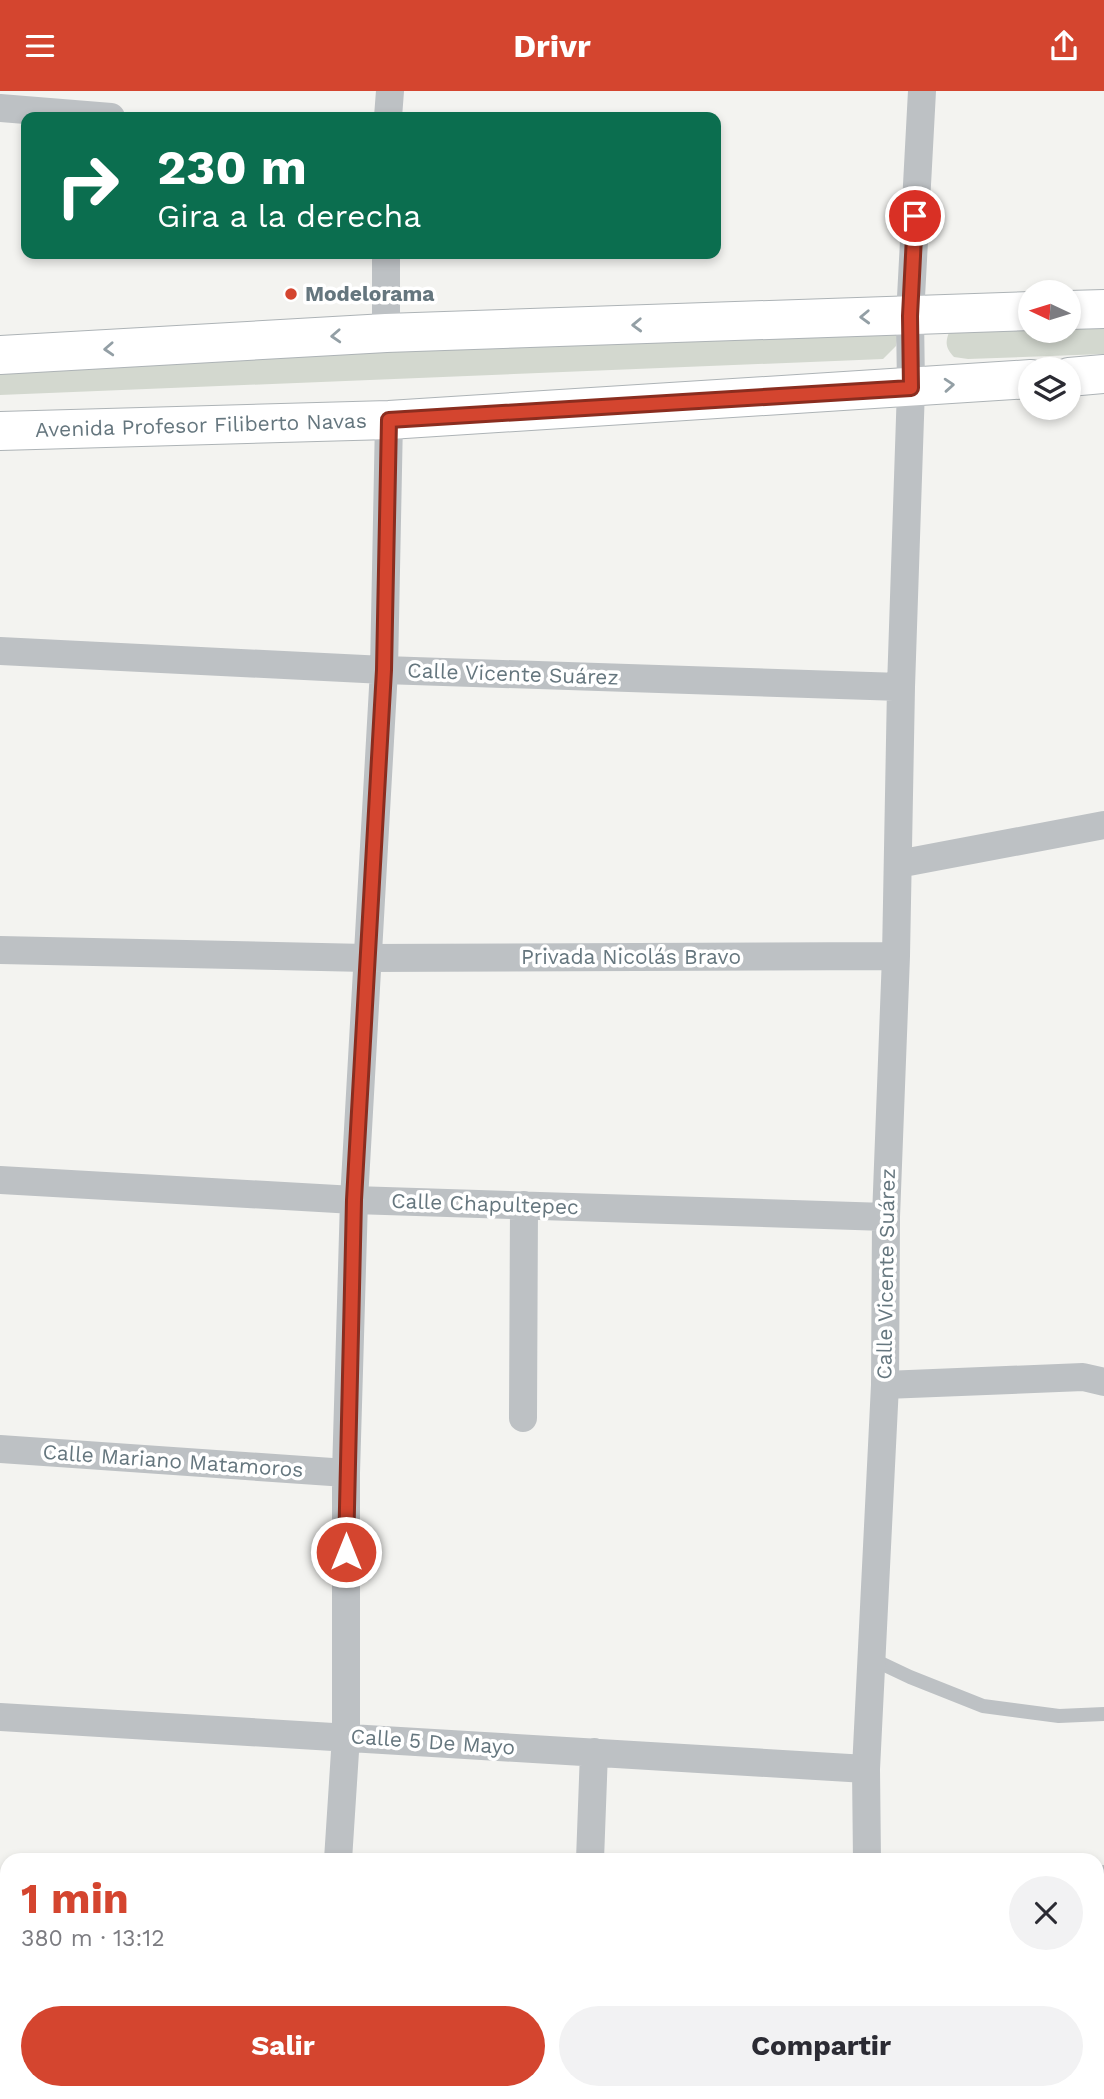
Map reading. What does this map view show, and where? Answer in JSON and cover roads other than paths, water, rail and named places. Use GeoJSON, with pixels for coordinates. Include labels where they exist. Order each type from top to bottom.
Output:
{"type":"FeatureCollection","features":[{"type":"Feature","properties":{"kind":"main road"},"geometry":{"type":"LineString","coordinates":[[1082,310],[1104,309]]}},
{"type":"Feature","properties":{"kind":"main road"},"geometry":{"type":"LineString","coordinates":[[0,355],[386,333],[1018,312]]}},
{"type":"Feature","properties":{"kind":"main road"},"geometry":{"type":"LineString","coordinates":[[1081,376],[1104,374]]}},
{"type":"Feature","properties":{"kind":"main road","name":"Avenida Profesor Filiberto Navas"},"geometry":{"type":"LineString","coordinates":[[0,431],[389,420],[1018,380]]}},
{"type":"Feature","properties":{"kind":"street"},"geometry":{"type":"LineString","coordinates":[[388,112],[390,91]]}},
{"type":"Feature","properties":{"kind":"street","name":"Calle Vicente Suárez"},"geometry":{"type":"LineString","coordinates":[[867,1853],[866,1769],[885,1385],[886,1217],[896,955],[911,388],[910,316],[922,91]]}},
{"type":"Feature","properties":{"kind":"street"},"geometry":{"type":"LineString","coordinates":[[0,108],[49,112]]}},
{"type":"Feature","properties":{"kind":"street"},"geometry":{"type":"LineString","coordinates":[[386,259],[386,333]]}},
{"type":"Feature","properties":{"kind":"street"},"geometry":{"type":"LineString","coordinates":[[338,1853],[346,1736],[346,1472],[354,1200],[384,670],[389,420]]}},
{"type":"Feature","properties":{"kind":"street","name":"Calle Vicente Suárez"},"geometry":{"type":"LineString","coordinates":[[0,651],[384,670],[901,687]]}},
{"type":"Feature","properties":{"kind":"street"},"geometry":{"type":"LineString","coordinates":[[898,864],[1104,825]]}},
{"type":"Feature","properties":{"kind":"street","name":"Privada Nicolás Bravo"},"geometry":{"type":"LineString","coordinates":[[0,950],[366,958],[896,955]]}},
{"type":"Feature","properties":{"kind":"street","name":"Calle Chapultepec"},"geometry":{"type":"LineString","coordinates":[[0,1180],[354,1200],[886,1217]]}},
{"type":"Feature","properties":{"kind":"street"},"geometry":{"type":"LineString","coordinates":[[523,1418],[524,1205]]}},
{"type":"Feature","properties":{"kind":"street"},"geometry":{"type":"LineString","coordinates":[[885,1385],[1083,1377],[1104,1382]]}},
{"type":"Feature","properties":{"kind":"street","name":"Calle Mariano Matamoros"},"geometry":{"type":"LineString","coordinates":[[0,1449],[346,1472]]}},
{"type":"Feature","properties":{"kind":"street","name":"Calle 5 De Mayo"},"geometry":{"type":"LineString","coordinates":[[0,1717],[866,1769]]}},
{"type":"Feature","properties":{"kind":"street"},"geometry":{"type":"LineString","coordinates":[[590,1853],[594,1752]]}},
{"type":"Feature","properties":{"kind":"lane"},"geometry":{"type":"LineString","coordinates":[[872,1660],[983,1706],[1059,1716],[1104,1714]]}},
{"type":"Feature","properties":{"kind":"place","name":"Modelorama"},"geometry":{"type":"Point","coordinates":[291,294]}}]}
